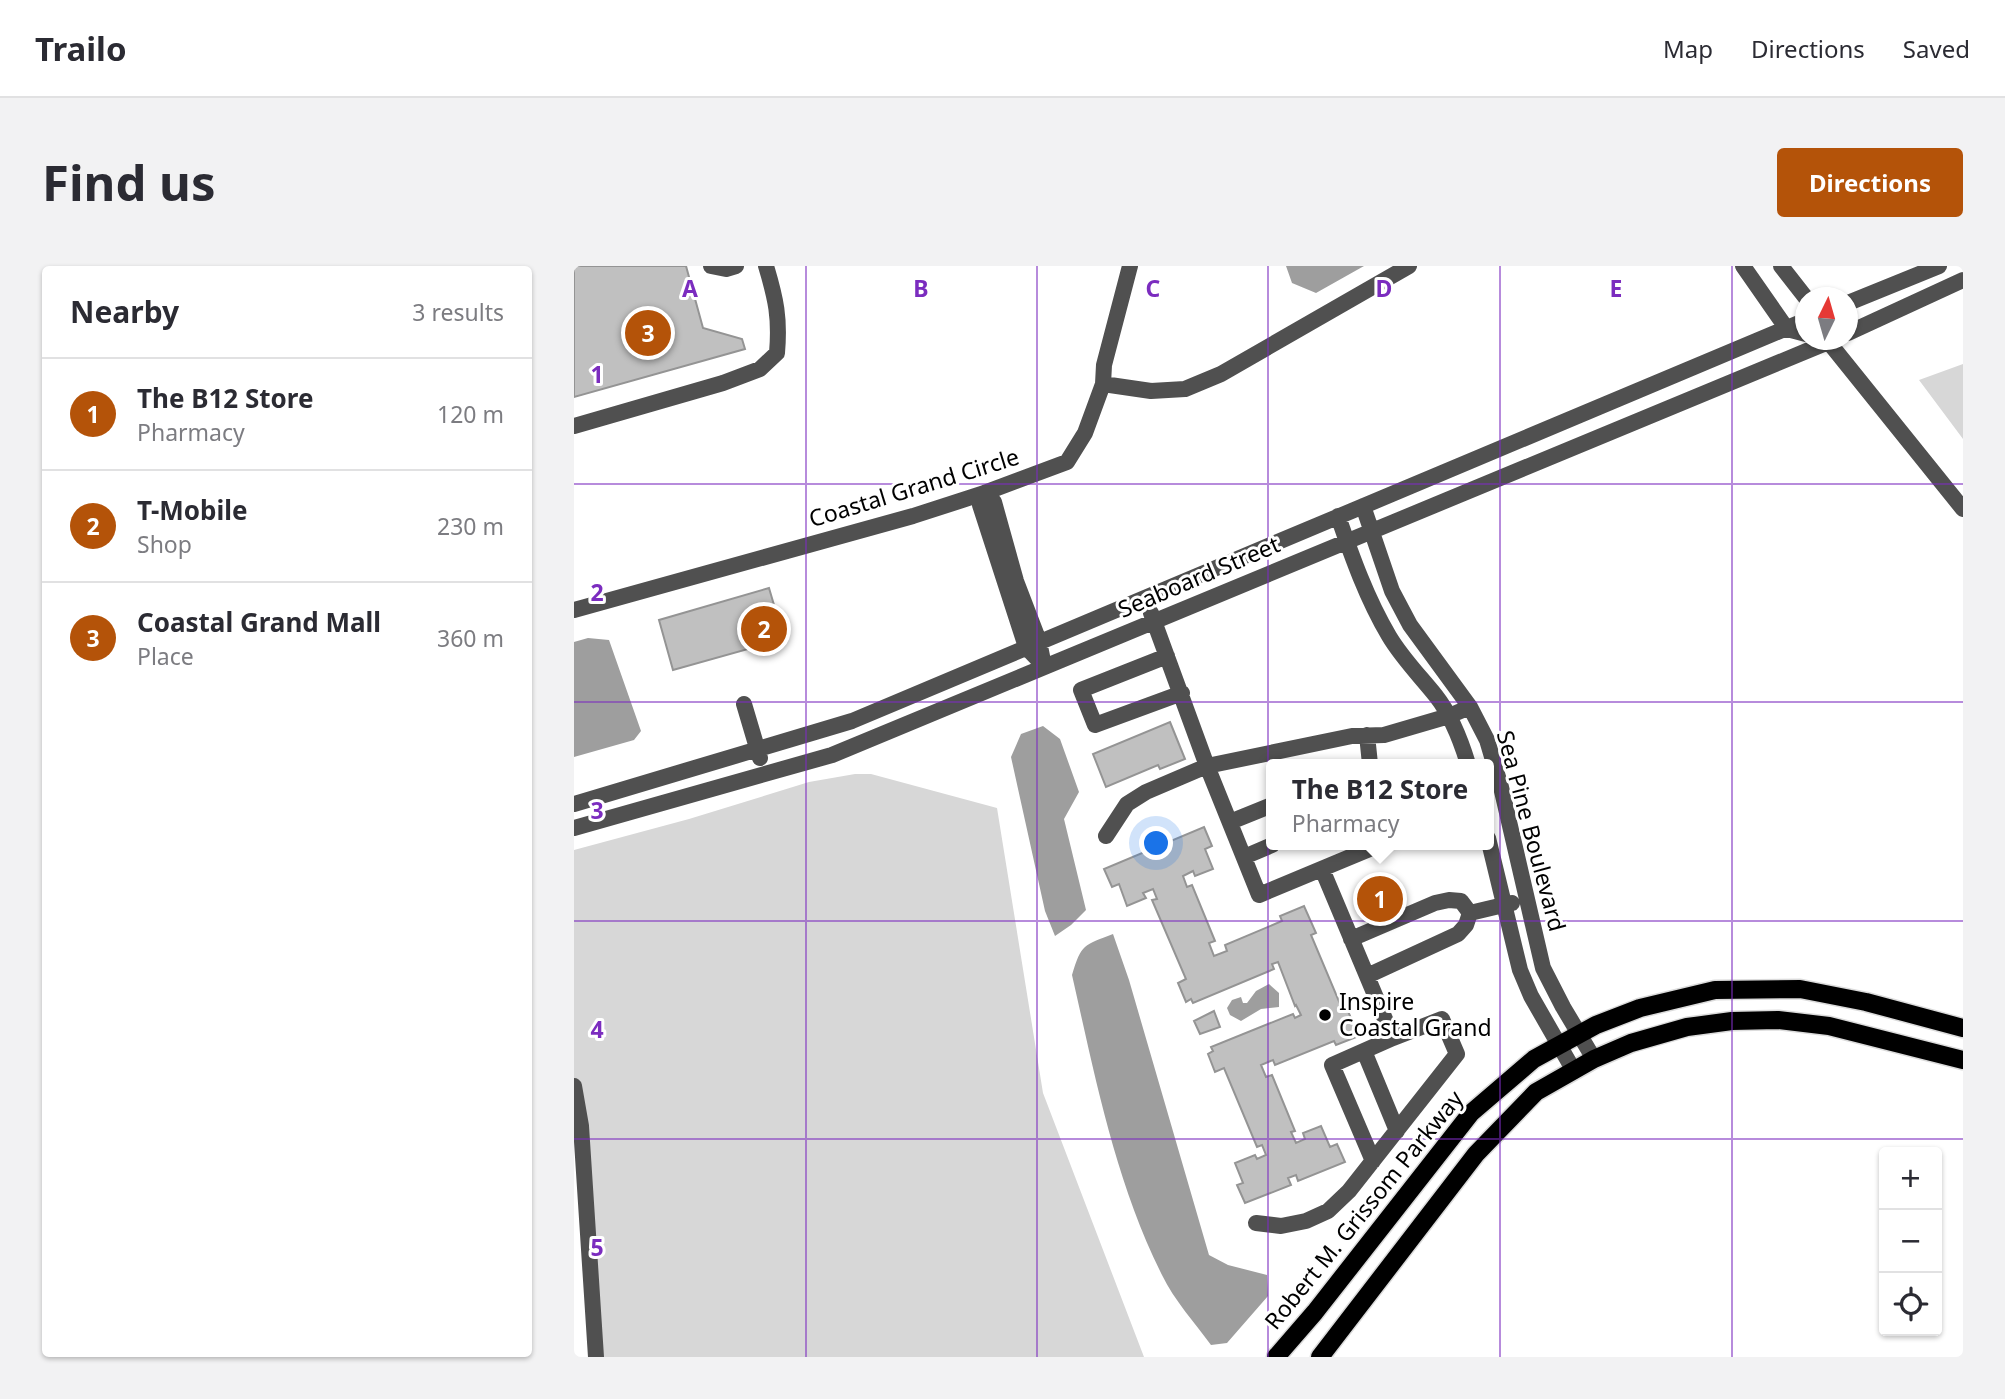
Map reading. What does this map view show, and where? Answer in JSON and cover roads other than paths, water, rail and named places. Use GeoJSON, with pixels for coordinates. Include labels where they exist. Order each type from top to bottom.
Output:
{"type":"FeatureCollection","features":[{"type":"Feature","properties":{"kind":"main road","name":"Robert M. Grissom Parkway"},"geometry":{"type":"LineString","coordinates":[[1276,1357],[1315,1312],[1471,1114],[1524,1066],[1580,1034],[1640,1008],[1715,990],[1800,989],[1866,1002],[1963,1028]]}},
{"type":"Feature","properties":{"kind":"main road"},"geometry":{"type":"LineString","coordinates":[[1320,1357],[1476,1154],[1536,1093],[1594,1059],[1631,1043],[1687,1027],[1732,1021],[1778,1020],[1829,1026],[1963,1060]]}},
{"type":"Feature","properties":{"kind":"street"},"geometry":{"type":"LineString","coordinates":[[711,266],[726,269],[736,266]]}},
{"type":"Feature","properties":{"kind":"street"},"geometry":{"type":"LineString","coordinates":[[574,426],[652,405],[760,369],[777,353],[779,332],[778,305],[766,266]]}},
{"type":"Feature","properties":{"kind":"street","name":"Coastal Grand Circle"},"geometry":{"type":"LineString","coordinates":[[574,610],[913,516],[1067,462],[1085,433],[1103,384],[1104,365],[1130,266]]}},
{"type":"Feature","properties":{"kind":"street"},"geometry":{"type":"LineString","coordinates":[[1103,384],[1151,391],[1185,388],[1197,384],[1221,374],[1409,266]]}},
{"type":"Feature","properties":{"kind":"street"},"geometry":{"type":"LineString","coordinates":[[1743,266],[1787,329],[1795,331]]}},
{"type":"Feature","properties":{"kind":"street"},"geometry":{"type":"LineString","coordinates":[[1781,266],[1797,287]]}},
{"type":"Feature","properties":{"kind":"street"},"geometry":{"type":"LineString","coordinates":[[1858,299],[1939,266]]}},
{"type":"Feature","properties":{"kind":"street"},"geometry":{"type":"LineString","coordinates":[[1858,328],[1963,280]]}},
{"type":"Feature","properties":{"kind":"street","name":"Seaboard Street"},"geometry":{"type":"LineString","coordinates":[[574,804],[852,720],[1795,325]]}},
{"type":"Feature","properties":{"kind":"street","name":"Seaboard Street"},"geometry":{"type":"LineString","coordinates":[[574,828],[832,755],[1803,350]]}},
{"type":"Feature","properties":{"kind":"street"},"geometry":{"type":"LineString","coordinates":[[1835,350],[1963,509]]}},
{"type":"Feature","properties":{"kind":"street"},"geometry":{"type":"LineString","coordinates":[[984,493],[994,502],[1033,644],[1044,666]]}},
{"type":"Feature","properties":{"kind":"street","name":"Sea Pine Boulevard"},"geometry":{"type":"LineString","coordinates":[[1363,506],[1392,592],[1409,625],[1470,707],[1493,759]]}},
{"type":"Feature","properties":{"kind":"street","name":"Sea Pine Boulevard"},"geometry":{"type":"LineString","coordinates":[[1339,516],[1346,540],[1390,637],[1449,716],[1466,759]]}},
{"type":"Feature","properties":{"kind":"street"},"geometry":{"type":"LineString","coordinates":[[1145,597],[1207,766],[1259,895],[1367,850]]}},
{"type":"Feature","properties":{"kind":"street"},"geometry":{"type":"LineString","coordinates":[[1167,656],[1081,690],[1095,725],[1181,693]]}},
{"type":"Feature","properties":{"kind":"street"},"geometry":{"type":"LineString","coordinates":[[744,704],[765,774]]}},
{"type":"Feature","properties":{"kind":"street"},"geometry":{"type":"LineString","coordinates":[[1106,836],[1126,804],[1146,792],[1207,766],[1352,736],[1384,735],[1470,707]]}},
{"type":"Feature","properties":{"kind":"street"},"geometry":{"type":"LineString","coordinates":[[1367,735],[1369,759]]}},
{"type":"Feature","properties":{"kind":"street","name":"Sea Pine Boulevard"},"geometry":{"type":"LineString","coordinates":[[1494,764],[1543,968],[1594,1059]]}},
{"type":"Feature","properties":{"kind":"street"},"geometry":{"type":"LineString","coordinates":[[1230,822],[1266,807]]}},
{"type":"Feature","properties":{"kind":"street"},"geometry":{"type":"LineString","coordinates":[[1244,857],[1266,848]]}},
{"type":"Feature","properties":{"kind":"street","name":"Sea Pine Boulevard"},"geometry":{"type":"LineString","coordinates":[[1492,850],[1520,970],[1531,996],[1574,1071]]}},
{"type":"Feature","properties":{"kind":"street"},"geometry":{"type":"LineString","coordinates":[[1322,869],[1393,1038]]}},
{"type":"Feature","properties":{"kind":"street"},"geometry":{"type":"LineString","coordinates":[[1470,913],[1505,906],[1528,897]]}},
{"type":"Feature","properties":{"kind":"street"},"geometry":{"type":"LineString","coordinates":[[1351,939],[1435,903],[1461,901],[1470,913]]}},
{"type":"Feature","properties":{"kind":"street"},"geometry":{"type":"LineString","coordinates":[[1367,976],[1458,934],[1466,925],[1470,913]]}},
{"type":"Feature","properties":{"kind":"street"},"geometry":{"type":"LineString","coordinates":[[1256,1223],[1281,1226],[1306,1221],[1328,1212],[1349,1191],[1373,1161],[1397,1131],[1457,1054],[1443,1019],[1332,1065],[1373,1161]]}},
{"type":"Feature","properties":{"kind":"street"},"geometry":{"type":"LineString","coordinates":[[1364,1051],[1397,1131]]}},
{"type":"Feature","properties":{"kind":"street"},"geometry":{"type":"LineString","coordinates":[[574,1086],[581,1126],[580,1205],[596,1357]]}},
{"type":"Feature","properties":{"kind":"place","name":"Coastal Grand Mall"},"geometry":{"type":"Point","coordinates":[648,333]}},
{"type":"Feature","properties":{"kind":"place","name":"T-Mobile"},"geometry":{"type":"Point","coordinates":[764,629]}},
{"type":"Feature","properties":{"kind":"place","name":"The B12 Store"},"geometry":{"type":"Point","coordinates":[1380,899]}},
{"type":"Feature","properties":{"kind":"place","name":"Inspire Coastal Grand"},"geometry":{"type":"Point","coordinates":[1325,1015]}}]}
